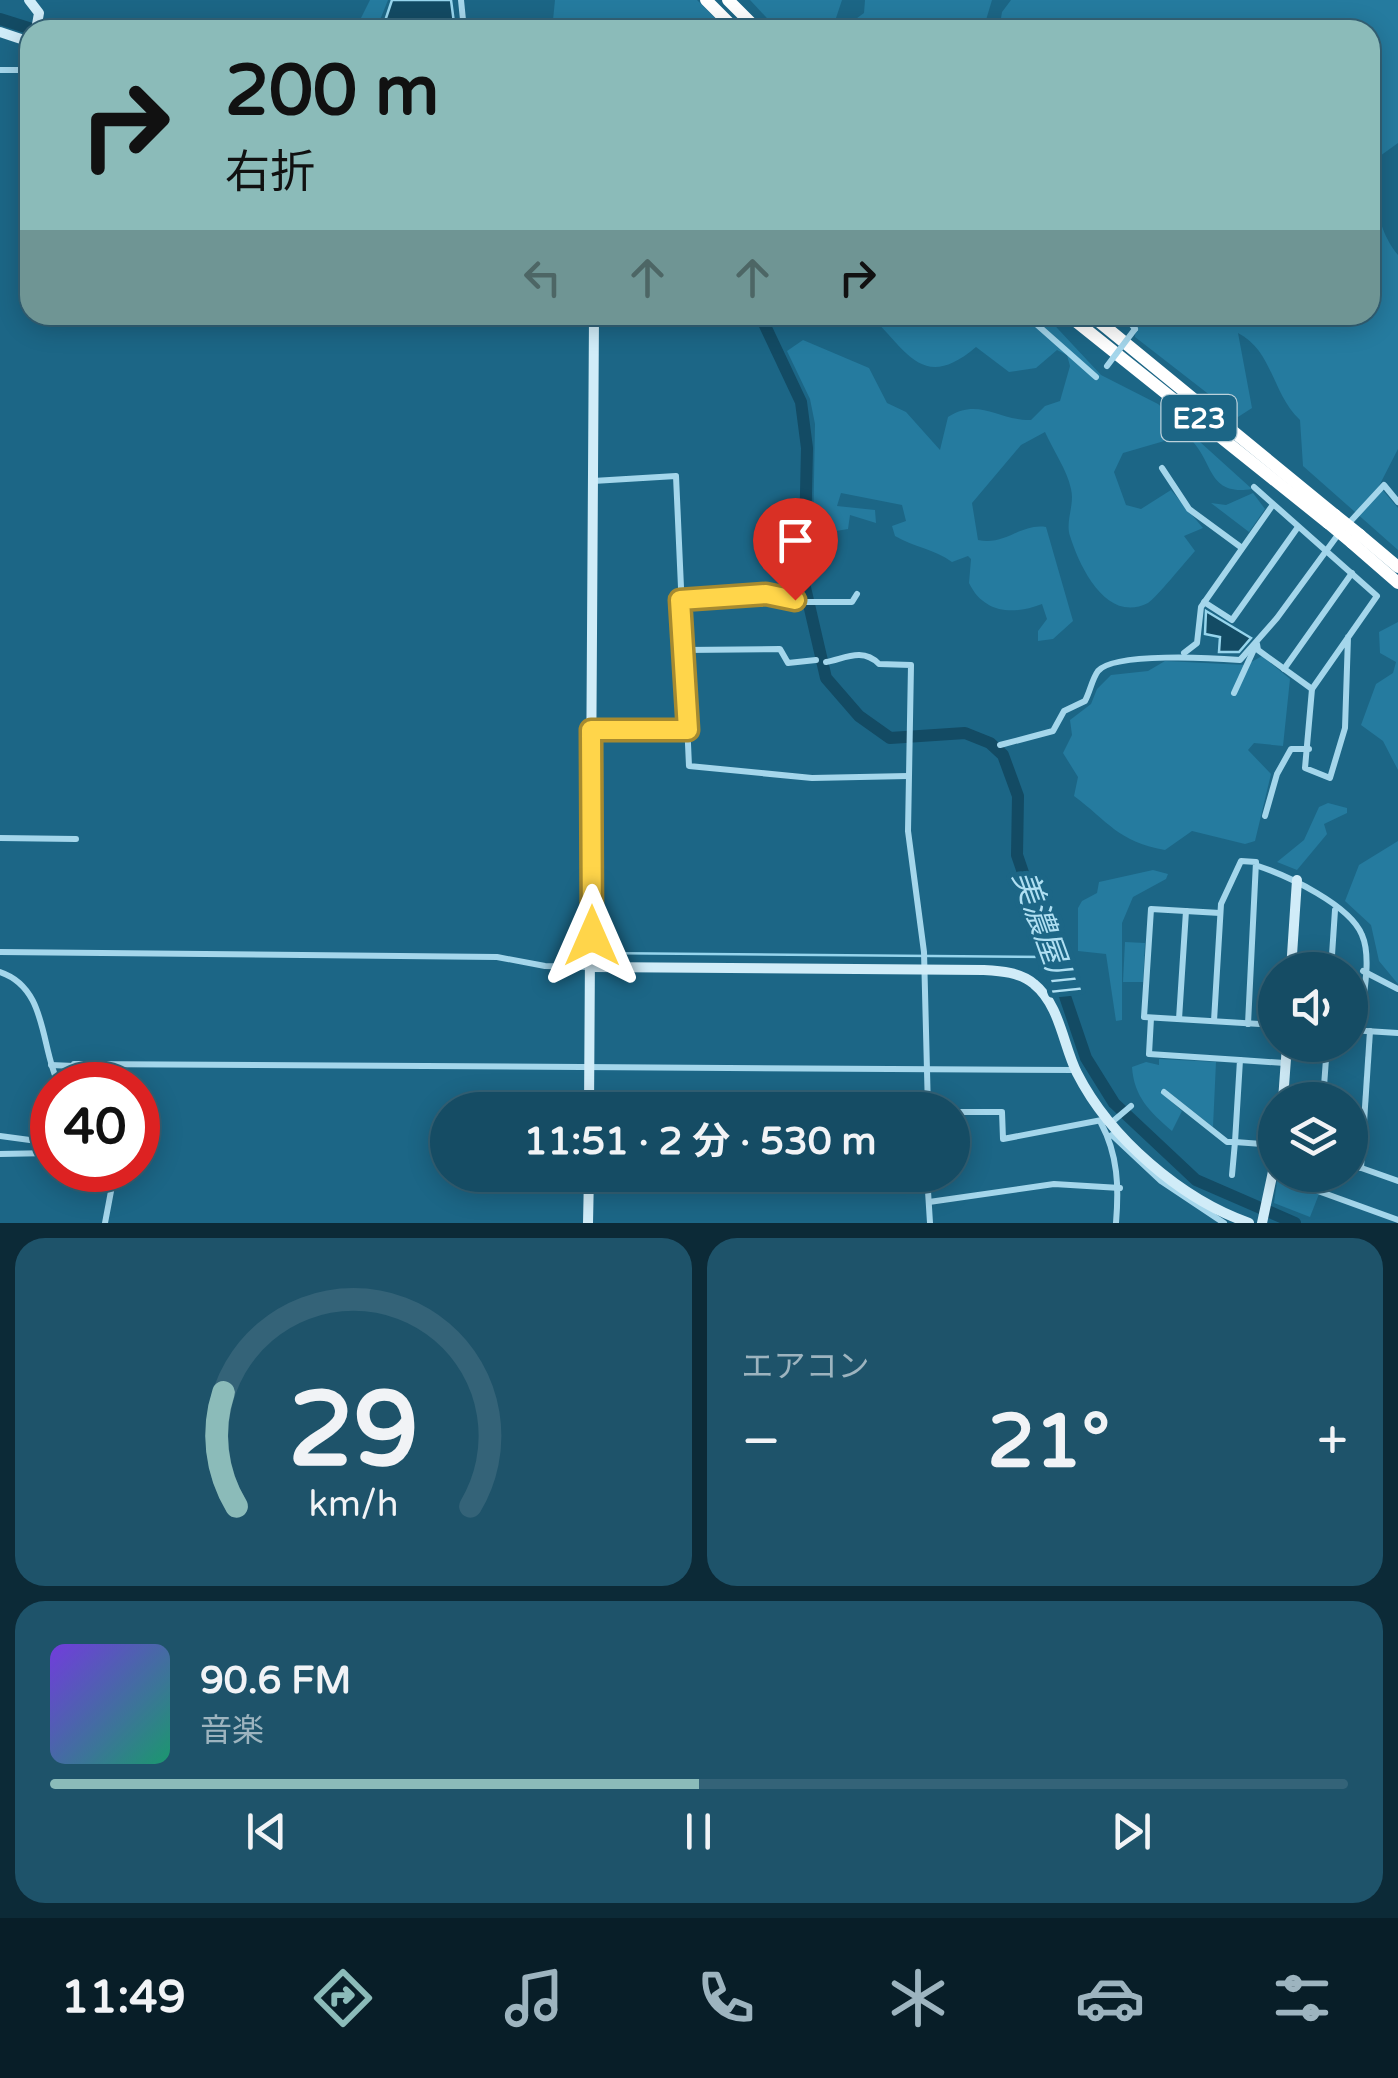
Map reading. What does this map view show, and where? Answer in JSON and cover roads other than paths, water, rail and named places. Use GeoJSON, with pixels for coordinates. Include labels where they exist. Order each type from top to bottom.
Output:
{"type":"FeatureCollection","features":[{"type":"Feature","properties":{"kind":"highway"},"geometry":{"type":"LineString","coordinates":[[706,0],[726,20]]}},
{"type":"Feature","properties":{"kind":"highway"},"geometry":{"type":"LineString","coordinates":[[728,0],[748,20]]}},
{"type":"Feature","properties":{"kind":"highway","name":"E23"},"geometry":{"type":"LineString","coordinates":[[1081,325],[1332,519]]}},
{"type":"Feature","properties":{"kind":"highway","name":"E23"},"geometry":{"type":"LineString","coordinates":[[1103,325],[1332,519]]}},
{"type":"Feature","properties":{"kind":"highway"},"geometry":{"type":"LineString","coordinates":[[1332,519],[1398,568]]}},
{"type":"Feature","properties":{"kind":"highway"},"geometry":{"type":"LineString","coordinates":[[1356,539],[1398,583]]}},
{"type":"Feature","properties":{"kind":"street"},"geometry":{"type":"LineString","coordinates":[[589,1092],[594,325]]}},
{"type":"Feature","properties":{"kind":"street"},"geometry":{"type":"LineString","coordinates":[[1037,325],[1096,377]]}},
{"type":"Feature","properties":{"kind":"street"},"geometry":{"type":"LineString","coordinates":[[1106,366],[1135,329],[1132,325]]}},
{"type":"Feature","properties":{"kind":"street"},"geometry":{"type":"LineString","coordinates":[[1162,468],[1189,509],[1242,548]]}},
{"type":"Feature","properties":{"kind":"street"},"geometry":{"type":"LineString","coordinates":[[593,480],[676,476],[689,766],[812,778],[908,776]]}},
{"type":"Feature","properties":{"kind":"street"},"geometry":{"type":"LineString","coordinates":[[1000,745],[1053,731],[1064,711],[1085,700],[1096,673],[1106,664],[1183,654],[1240,660],[1258,642],[1326,548],[1384,485],[1398,502]]}},
{"type":"Feature","properties":{"kind":"street"},"geometry":{"type":"LineString","coordinates":[[1254,487],[1377,596],[1348,637],[1312,689],[1310,749],[1305,768],[1330,778],[1344,728],[1348,637]]}},
{"type":"Feature","properties":{"kind":"street"},"geometry":{"type":"LineString","coordinates":[[1183,654],[1197,643],[1198,614],[1204,602],[1272,506]]}},
{"type":"Feature","properties":{"kind":"street"},"geometry":{"type":"LineString","coordinates":[[1204,602],[1232,620],[1298,527]]}},
{"type":"Feature","properties":{"kind":"street"},"geometry":{"type":"LineString","coordinates":[[1284,669],[1352,573]]}},
{"type":"Feature","properties":{"kind":"street"},"geometry":{"type":"LineString","coordinates":[[680,600],[785,594],[800,602],[852,602],[857,594]]}},
{"type":"Feature","properties":{"kind":"street"},"geometry":{"type":"LineString","coordinates":[[1258,642],[1258,650],[1312,689]]}},
{"type":"Feature","properties":{"kind":"street"},"geometry":{"type":"LineString","coordinates":[[1234,693],[1258,642]]}},
{"type":"Feature","properties":{"kind":"street"},"geometry":{"type":"LineString","coordinates":[[685,650],[780,649],[788,663],[816,660]]}},
{"type":"Feature","properties":{"kind":"street"},"geometry":{"type":"LineString","coordinates":[[826,662],[849,654],[873,658],[879,664],[910,665],[908,831],[924,970],[928,1092]]}},
{"type":"Feature","properties":{"kind":"street"},"geometry":{"type":"LineString","coordinates":[[591,730],[688,730]]}},
{"type":"Feature","properties":{"kind":"street"},"geometry":{"type":"LineString","coordinates":[[1264,816],[1277,774],[1291,749],[1310,749]]}},
{"type":"Feature","properties":{"kind":"street"},"geometry":{"type":"LineString","coordinates":[[0,838],[76,838]]}},
{"type":"Feature","properties":{"kind":"street"},"geometry":{"type":"LineString","coordinates":[[1214,1022],[1222,899],[1240,862],[1256,862],[1297,880],[1335,908],[1362,935],[1362,952]]}},
{"type":"Feature","properties":{"kind":"street"},"geometry":{"type":"LineString","coordinates":[[1248,1024],[1258,866]]}},
{"type":"Feature","properties":{"kind":"street"},"geometry":{"type":"LineString","coordinates":[[1293,952],[1297,880]]}},
{"type":"Feature","properties":{"kind":"street"},"geometry":{"type":"LineString","coordinates":[[1333,952],[1335,908]]}},
{"type":"Feature","properties":{"kind":"street"},"geometry":{"type":"LineString","coordinates":[[1220,913],[1151,909],[1144,1017],[1258,1024]]}},
{"type":"Feature","properties":{"kind":"street"},"geometry":{"type":"LineString","coordinates":[[1179,1020],[1186,911]]}},
{"type":"Feature","properties":{"kind":"street"},"geometry":{"type":"LineString","coordinates":[[0,952],[497,957],[545,966],[1007,972],[1032,981],[1054,1012],[1075,1070],[1110,1121],[1184,1190],[1248,1223]]}},
{"type":"Feature","properties":{"kind":"street"},"geometry":{"type":"LineString","coordinates":[[0,972],[31,994],[50,1062]]}},
{"type":"Feature","properties":{"kind":"street"},"geometry":{"type":"LineString","coordinates":[[1368,973],[1398,988]]}},
{"type":"Feature","properties":{"kind":"street"},"geometry":{"type":"LineString","coordinates":[[1151,1018],[1149,1054],[1258,1061]]}},
{"type":"Feature","properties":{"kind":"street"},"geometry":{"type":"LineString","coordinates":[[1367,1082],[1370,1031],[1398,1033]]}},
{"type":"Feature","properties":{"kind":"street"},"geometry":{"type":"LineString","coordinates":[[1232,1174],[1240,1060]]}},
{"type":"Feature","properties":{"kind":"street"},"geometry":{"type":"LineString","coordinates":[[1284,1082],[1285,1062]]}},
{"type":"Feature","properties":{"kind":"street"},"geometry":{"type":"LineString","coordinates":[[160,1066],[1075,1070]]}},
{"type":"Feature","properties":{"kind":"street"},"geometry":{"type":"LineString","coordinates":[[1164,1092],[1226,1142],[1258,1144]]}},
{"type":"Feature","properties":{"kind":"street"},"geometry":{"type":"LineString","coordinates":[[970,1112],[1002,1112],[1003,1139],[1110,1121],[1131,1106]]}},
{"type":"Feature","properties":{"kind":"street"},"geometry":{"type":"LineString","coordinates":[[1110,1121],[1108,1137],[1120,1188],[1116,1223]]}},
{"type":"Feature","properties":{"kind":"street"},"geometry":{"type":"LineString","coordinates":[[1108,1137],[1112,1134],[1196,1207],[1224,1223]]}},
{"type":"Feature","properties":{"kind":"street"},"geometry":{"type":"LineString","coordinates":[[0,1136],[30,1140]]}},
{"type":"Feature","properties":{"kind":"street"},"geometry":{"type":"LineString","coordinates":[[20,1156],[21,1139]]}},
{"type":"Feature","properties":{"kind":"street"},"geometry":{"type":"LineString","coordinates":[[0,1154],[30,1155]]}},
{"type":"Feature","properties":{"kind":"street"},"geometry":{"type":"LineString","coordinates":[[1368,1171],[1398,1182]]}},
{"type":"Feature","properties":{"kind":"street"},"geometry":{"type":"LineString","coordinates":[[929,1202],[1054,1184],[1120,1188]]}},
{"type":"Feature","properties":{"kind":"street"},"geometry":{"type":"LineString","coordinates":[[104,1223],[111,1192]]}},
{"type":"Feature","properties":{"kind":"street"},"geometry":{"type":"LineString","coordinates":[[588,1192],[588,1223]]}},
{"type":"Feature","properties":{"kind":"street"},"geometry":{"type":"LineString","coordinates":[[928,1192],[930,1223]]}},
{"type":"Feature","properties":{"kind":"street"},"geometry":{"type":"LineString","coordinates":[[1262,1221],[1267,1192]]}},
{"type":"Feature","properties":{"kind":"street"},"geometry":{"type":"LineString","coordinates":[[1318,1192],[1398,1220]]}},
{"type":"Feature","properties":{"kind":"waterway","name":"美濃屋川"},"geometry":{"type":"LineString","coordinates":[[0,19],[20,25]]}},
{"type":"Feature","properties":{"kind":"waterway","name":"美濃屋川"},"geometry":{"type":"LineString","coordinates":[[765,325],[801,402],[807,448],[804,583],[826,678],[859,716],[890,738],[965,733],[990,743],[1003,755],[1018,796],[1017,855],[1086,1058],[1114,1103],[1196,1180],[1295,1223]]}},
{"type":"Feature","properties":{"kind":"waterway"},"geometry":{"type":"LineString","coordinates":[[594,953],[1051,957]]}}]}
